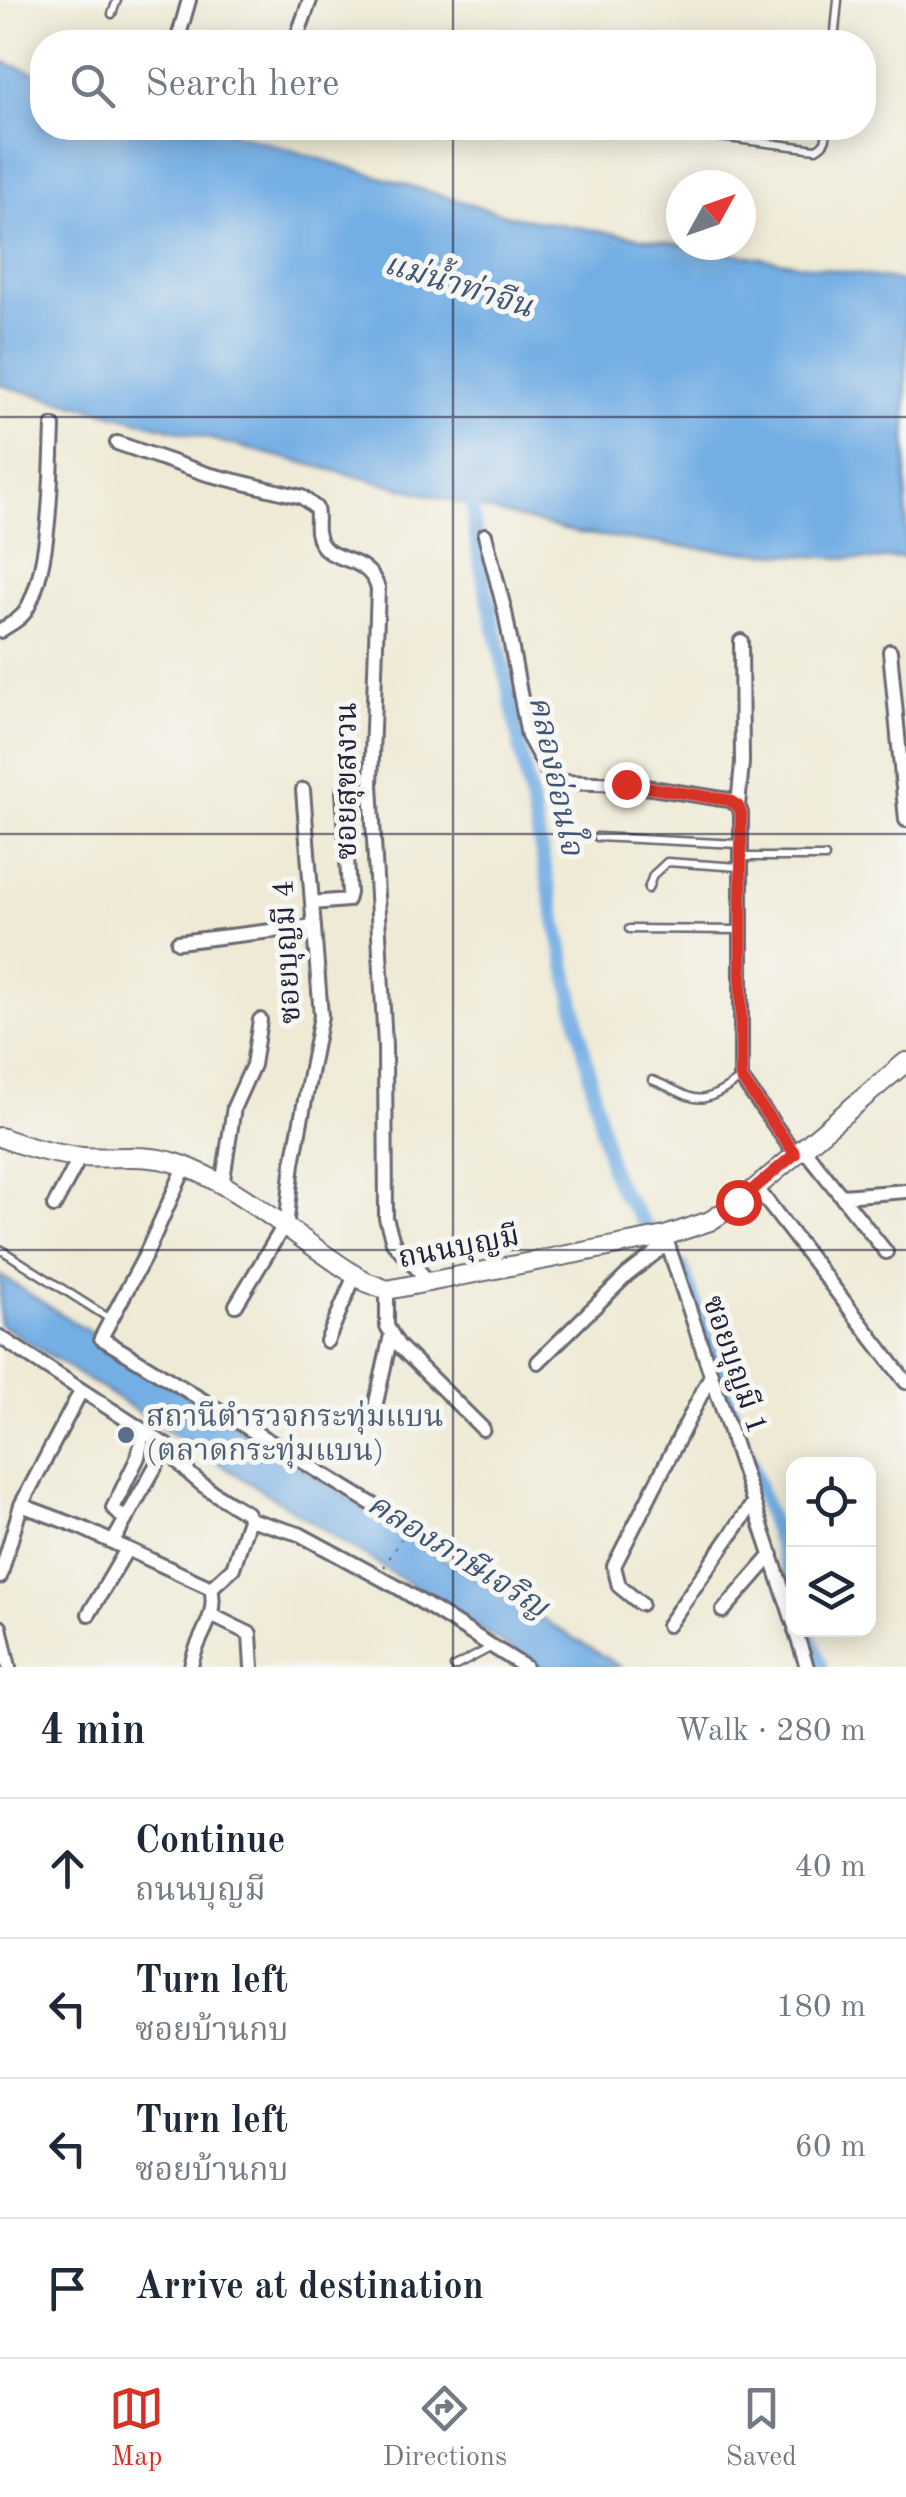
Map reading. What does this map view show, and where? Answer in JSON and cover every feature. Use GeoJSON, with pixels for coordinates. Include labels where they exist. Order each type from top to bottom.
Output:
{"type":"FeatureCollection","features":[{"type":"Feature","properties":{"kind":"street"},"geometry":{"type":"LineString","coordinates":[[180,30],[189,0]]}},
{"type":"Feature","properties":{"kind":"street"},"geometry":{"type":"LineString","coordinates":[[299,30],[310,0]]}},
{"type":"Feature","properties":{"kind":"street"},"geometry":{"type":"LineString","coordinates":[[0,631],[23,615],[34,591],[48,521],[52,426]]}},
{"type":"Feature","properties":{"kind":"street","name":"ซอยสุขสงวน"},"geometry":{"type":"LineString","coordinates":[[117,444],[207,474],[302,496],[316,508],[317,534],[328,551],[358,563],[374,575],[378,588],[371,784],[385,1046],[386,1218],[394,1242],[430,1282]]}},
{"type":"Feature","properties":{"kind":"street"},"geometry":{"type":"LineString","coordinates":[[485,536],[506,612],[528,736],[549,774],[562,782],[626,784],[728,800],[738,806]]}},
{"type":"Feature","properties":{"kind":"street"},"geometry":{"type":"LineString","coordinates":[[741,641],[741,1078],[886,1252]]}},
{"type":"Feature","properties":{"kind":"street"},"geometry":{"type":"LineString","coordinates":[[890,651],[906,820]]}},
{"type":"Feature","properties":{"kind":"street","name":"ซอยบุญมี 4"},"geometry":{"type":"LineString","coordinates":[[284,1228],[321,1016],[303,790]]}},
{"type":"Feature","properties":{"kind":"street"},"geometry":{"type":"LineString","coordinates":[[312,903],[347,900],[343,790]]}},
{"type":"Feature","properties":{"kind":"street"},"geometry":{"type":"LineString","coordinates":[[178,942],[314,926]]}},
{"type":"Feature","properties":{"kind":"street"},"geometry":{"type":"LineString","coordinates":[[222,1186],[234,1107],[253,1065],[260,1020]]}},
{"type":"Feature","properties":{"kind":"street","name":"ถนนบุญมี"},"geometry":{"type":"LineString","coordinates":[[0,1137],[80,1157],[157,1158],[185,1166],[222,1186],[355,1275],[387,1290],[666,1240],[710,1221],[906,1062]]}},
{"type":"Feature","properties":{"kind":"street"},"geometry":{"type":"LineString","coordinates":[[54,1206],[80,1157]]}},
{"type":"Feature","properties":{"kind":"street"},"geometry":{"type":"LineString","coordinates":[[185,1166],[145,1256],[100,1338],[407,1529]]}},
{"type":"Feature","properties":{"kind":"street"},"geometry":{"type":"LineString","coordinates":[[756,1187],[906,1382]]}},
{"type":"Feature","properties":{"kind":"street"},"geometry":{"type":"LineString","coordinates":[[842,1196],[906,1191]]}},
{"type":"Feature","properties":{"kind":"street"},"geometry":{"type":"LineString","coordinates":[[236,1305],[284,1228]]}},
{"type":"Feature","properties":{"kind":"street"},"geometry":{"type":"LineString","coordinates":[[538,1362],[666,1240]]}},
{"type":"Feature","properties":{"kind":"street","name":"ซอยบุญมี 1"},"geometry":{"type":"LineString","coordinates":[[666,1240],[786,1601]]}},
{"type":"Feature","properties":{"kind":"street"},"geometry":{"type":"LineString","coordinates":[[328,1341],[355,1275]]}},
{"type":"Feature","properties":{"kind":"street"},"geometry":{"type":"LineString","coordinates":[[387,1290],[387,1326],[392,1335],[483,1428]]}},
{"type":"Feature","properties":{"kind":"street"},"geometry":{"type":"LineString","coordinates":[[376,1403],[392,1335]]}},
{"type":"Feature","properties":{"kind":"street"},"geometry":{"type":"LineString","coordinates":[[1,1339],[167,1446],[200,1484],[248,1513],[233,1568],[211,1588]]}},
{"type":"Feature","properties":{"kind":"street"},"geometry":{"type":"LineString","coordinates":[[641,1604],[620,1586],[614,1566],[711,1375]]}},
{"type":"Feature","properties":{"kind":"street"},"geometry":{"type":"LineString","coordinates":[[0,1577],[21,1505],[81,1390]]}},
{"type":"Feature","properties":{"kind":"street"},"geometry":{"type":"LineString","coordinates":[[121,1516],[114,1508],[138,1458],[144,1430]]}},
{"type":"Feature","properties":{"kind":"street"},"geometry":{"type":"LineString","coordinates":[[113,1542],[167,1446]]}},
{"type":"Feature","properties":{"kind":"street"},"geometry":{"type":"LineString","coordinates":[[668,1625],[754,1502]]}},
{"type":"Feature","properties":{"kind":"street"},"geometry":{"type":"LineString","coordinates":[[21,1505],[127,1548],[211,1588]]}},
{"type":"Feature","properties":{"kind":"street"},"geometry":{"type":"LineString","coordinates":[[249,1519],[299,1534],[399,1588],[526,1667]]}},
{"type":"Feature","properties":{"kind":"street"},"geometry":{"type":"LineString","coordinates":[[89,1614],[127,1548]]}},
{"type":"Feature","properties":{"kind":"street"},"geometry":{"type":"LineString","coordinates":[[723,1611],[772,1555]]}},
{"type":"Feature","properties":{"kind":"street"},"geometry":{"type":"LineString","coordinates":[[191,1667],[214,1608],[211,1588]]}},
{"type":"Feature","properties":{"kind":"street"},"geometry":{"type":"LineString","coordinates":[[212,1615],[250,1634],[252,1667]]}},
{"type":"Feature","properties":{"kind":"street"},"geometry":{"type":"LineString","coordinates":[[0,1627],[9,1667]]}},
{"type":"Feature","properties":{"kind":"street","name":"ซอยบุญมี 1"},"geometry":{"type":"LineString","coordinates":[[797,1637],[807,1667]]}},
{"type":"Feature","properties":{"kind":"lane"},"geometry":{"type":"LineString","coordinates":[[112,14],[118,0]]}},
{"type":"Feature","properties":{"kind":"lane"},"geometry":{"type":"LineString","coordinates":[[835,30],[838,0]]}},
{"type":"Feature","properties":{"kind":"lane"},"geometry":{"type":"LineString","coordinates":[[744,140],[816,149],[826,140]]}},
{"type":"Feature","properties":{"kind":"lane"},"geometry":{"type":"LineString","coordinates":[[597,837],[739,856]]}},
{"type":"Feature","properties":{"kind":"lane"},"geometry":{"type":"LineString","coordinates":[[648,889],[653,874],[666,862],[739,856],[825,857]]}},
{"type":"Feature","properties":{"kind":"lane"},"geometry":{"type":"LineString","coordinates":[[629,929],[740,930]]}},
{"type":"Feature","properties":{"kind":"lane"},"geometry":{"type":"LineString","coordinates":[[652,1080],[679,1095],[706,1098],[741,1078]]}},
{"type":"Feature","properties":{"kind":"lane"},"geometry":{"type":"LineString","coordinates":[[0,1249],[110,1320]]}},
{"type":"Feature","properties":{"kind":"lane"},"geometry":{"type":"LineString","coordinates":[[454,1667],[493,1646]]}},
{"type":"Feature","properties":{"kind":"path"},"geometry":{"type":"LineString","coordinates":[[382,1571],[407,1529]]}},
{"type":"Feature","properties":{"kind":"water","name":"แม่น้ำท่าจีน"},"geometry":{"type":"Polygon","coordinates":[[[0,61],[30,71],[30,140],[258,140],[510,216],[666,242],[666,260],[756,257],[906,282],[906,557],[872,560],[702,549],[577,533],[0,385],[0,61]]]}},
{"type":"Feature","properties":{"kind":"water"},"geometry":{"type":"Polygon","coordinates":[[[0,1275],[442,1558],[621,1667],[540,1667],[0,1324],[0,1275]]]}},
{"type":"Feature","properties":{"kind":"waterway","name":"คลองอ่อนใจ"},"geometry":{"type":"LineString","coordinates":[[471,488],[480,564],[611,1170],[647,1227]]}},
{"type":"Feature","properties":{"kind":"waterway","name":"คลองอ่อนใจ"},"geometry":{"type":"LineString","coordinates":[[682,1267],[786,1564]]}},
{"type":"Feature","properties":{"kind":"waterway","name":"คลองอ่อนใจ"},"geometry":{"type":"LineString","coordinates":[[810,1637],[821,1667]]}},
{"type":"Feature","properties":{"kind":"place","name":"สถานีตำรวจกระทุ่มแบน (ตลาดกระทุ่มแบน)"},"geometry":{"type":"Point","coordinates":[126,1435]}},
{"type":"Feature","properties":{"kind":"route"},"geometry":{"type":"LineString","coordinates":[[626,784],[728,800],[741,813],[741,1078],[795,1154],[738,1202]]}},
{"type":"Feature","properties":{"kind":"water label","name":"คลองภาษีเจริญ"},"geometry":{"type":"Point","coordinates":[457,1557]}}]}
